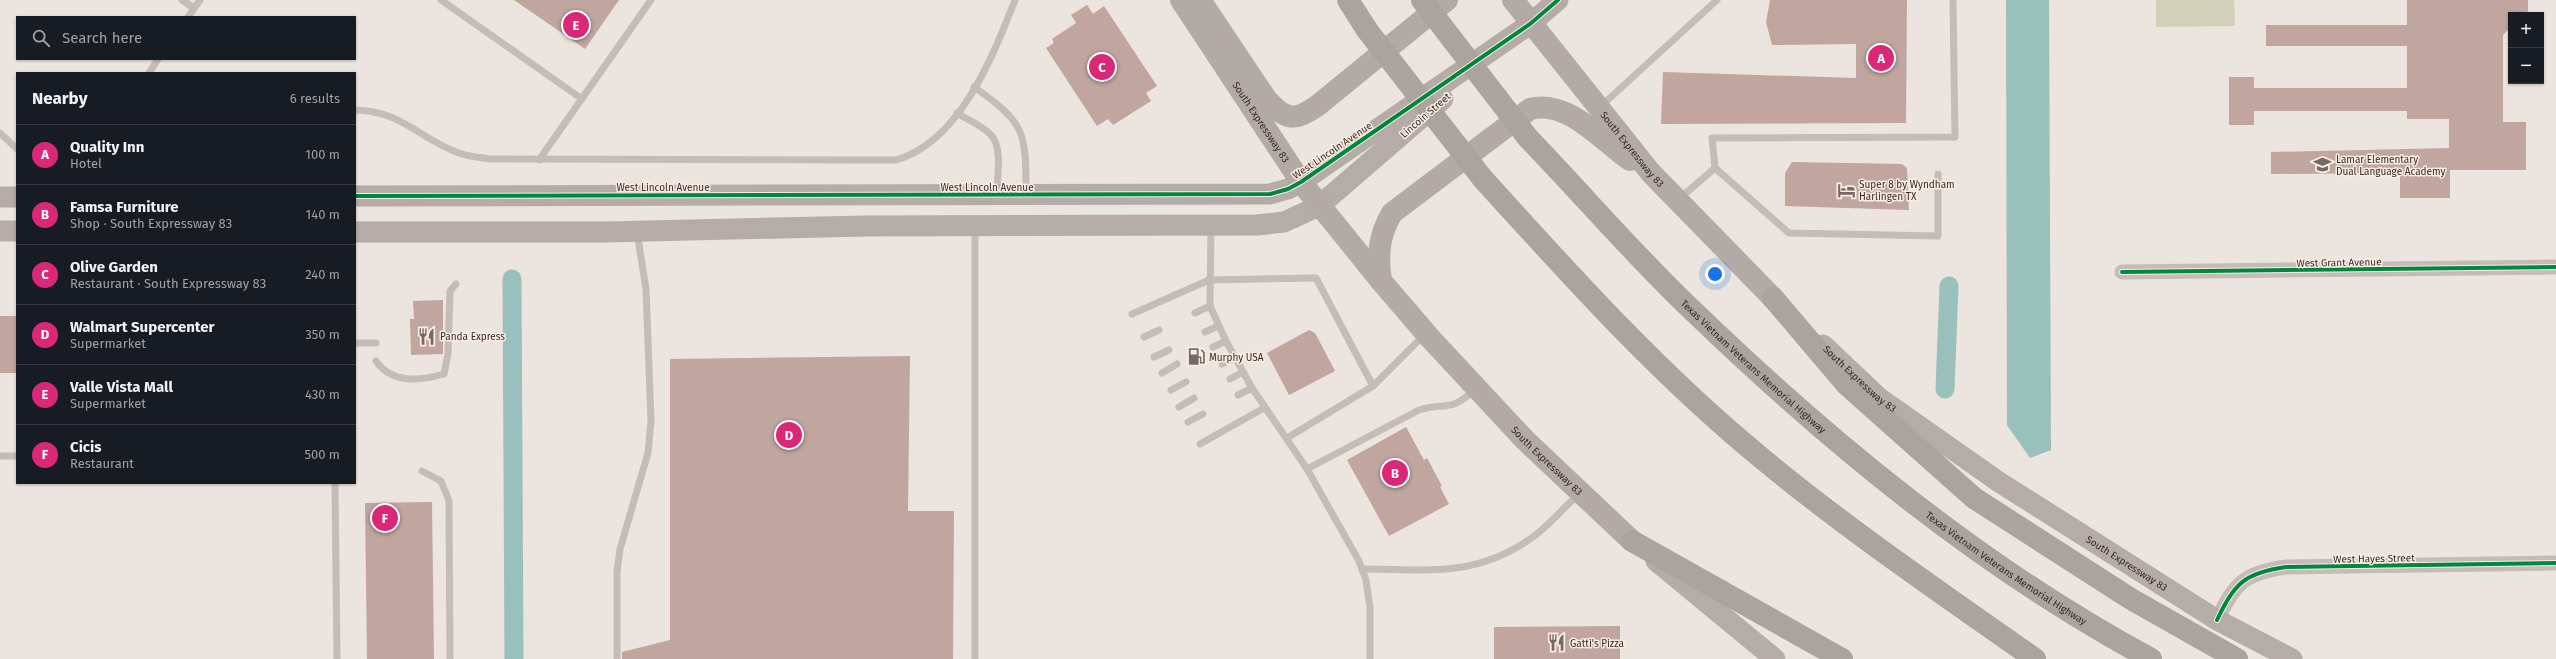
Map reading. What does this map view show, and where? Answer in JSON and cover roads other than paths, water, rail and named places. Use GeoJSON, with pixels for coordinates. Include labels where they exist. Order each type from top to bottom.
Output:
{"type":"FeatureCollection","features":[{"type":"Feature","properties":{"kind":"highway"},"geometry":{"type":"LineString","coordinates":[[1348,0],[1367,30],[1483,180],[1594,302],[1681,387],[1758,455],[1854,533],[2035,659]]}},
{"type":"Feature","properties":{"kind":"highway","name":"Texas Vietnam Veterans Memorial Highway"},"geometry":{"type":"LineString","coordinates":[[1422,0],[1528,138],[1691,309],[1790,401],[1885,480],[2001,566],[2114,639],[2151,659]]}},
{"type":"Feature","properties":{"kind":"highway"},"geometry":{"type":"LineString","coordinates":[[1773,298],[1847,385],[1974,498],[2131,599],[2237,659]]}},
{"type":"Feature","properties":{"kind":"highway"},"geometry":{"type":"LineString","coordinates":[[1632,541],[1842,659]]}},
{"type":"Feature","properties":{"kind":"main road","name":"South Expressway 83"},"geometry":{"type":"LineString","coordinates":[[1181,0],[1301,182],[1381,281],[1426,333],[1524,440],[1632,541]]}},
{"type":"Feature","properties":{"kind":"main road"},"geometry":{"type":"LineString","coordinates":[[1200,0],[1267,100],[1280,114],[1291,118],[1299,117],[1318,106],[1447,0]]}},
{"type":"Feature","properties":{"kind":"main road","name":"South Expressway 83"},"geometry":{"type":"LineString","coordinates":[[1513,0],[1530,24],[1651,174],[1773,298]]}},
{"type":"Feature","properties":{"kind":"main road"},"geometry":{"type":"LineString","coordinates":[[1381,281],[1378,262],[1380,242],[1383,229],[1392,213],[1530,109],[1542,106],[1553,107],[1576,119],[1614,149],[1651,174]]}},
{"type":"Feature","properties":{"kind":"street","name":"West Lincoln Avenue"},"geometry":{"type":"LineString","coordinates":[[356,196],[1270,194],[1288,189],[1301,182],[1530,24],[1558,0]]}},
{"type":"Feature","properties":{"kind":"street","name":"Lincoln Street"},"geometry":{"type":"LineString","coordinates":[[1319,206],[1530,24]]}},
{"type":"Feature","properties":{"kind":"street"},"geometry":{"type":"LineString","coordinates":[[0,197],[16,197]]}},
{"type":"Feature","properties":{"kind":"street"},"geometry":{"type":"LineString","coordinates":[[356,232],[637,231],[865,226],[1257,225],[1284,222],[1319,206]]}},
{"type":"Feature","properties":{"kind":"street"},"geometry":{"type":"LineString","coordinates":[[0,231],[16,231]]}},
{"type":"Feature","properties":{"kind":"street","name":"West Grant Avenue"},"geometry":{"type":"LineString","coordinates":[[2122,272],[2556,267]]}},
{"type":"Feature","properties":{"kind":"street","name":"South Expressway 83"},"geometry":{"type":"LineString","coordinates":[[1773,298],[1878,397],[2005,486],[2217,620],[2292,659]]}},
{"type":"Feature","properties":{"kind":"street","name":"South Expressway 83"},"geometry":{"type":"LineString","coordinates":[[1632,541],[1775,659]]}},
{"type":"Feature","properties":{"kind":"street","name":"West Hayes Street"},"geometry":{"type":"LineString","coordinates":[[2217,620],[2230,593],[2239,583],[2251,575],[2268,570],[2286,567],[2556,563]]}},
{"type":"Feature","properties":{"kind":"lane"},"geometry":{"type":"LineString","coordinates":[[182,0],[194,8]]}},
{"type":"Feature","properties":{"kind":"lane"},"geometry":{"type":"LineString","coordinates":[[189,16],[200,0]]}},
{"type":"Feature","properties":{"kind":"lane"},"geometry":{"type":"LineString","coordinates":[[441,0],[582,99]]}},
{"type":"Feature","properties":{"kind":"lane"},"geometry":{"type":"LineString","coordinates":[[539,160],[651,0]]}},
{"type":"Feature","properties":{"kind":"lane"},"geometry":{"type":"LineString","coordinates":[[356,110],[368,110],[401,120],[459,153],[490,159],[896,160],[911,156],[926,147],[942,132],[958,113],[999,41],[1016,0]]}},
{"type":"Feature","properties":{"kind":"lane"},"geometry":{"type":"LineString","coordinates":[[1598,108],[1717,0]]}},
{"type":"Feature","properties":{"kind":"lane"},"geometry":{"type":"LineString","coordinates":[[1938,174],[1938,236],[1789,233],[1715,168],[1712,138],[1955,137],[1953,0]]}},
{"type":"Feature","properties":{"kind":"lane"},"geometry":{"type":"LineString","coordinates":[[150,72],[157,60]]}},
{"type":"Feature","properties":{"kind":"lane"},"geometry":{"type":"LineString","coordinates":[[974,87],[1007,111],[1019,128],[1025,151],[1026,195]]}},
{"type":"Feature","properties":{"kind":"lane"},"geometry":{"type":"LineString","coordinates":[[958,113],[986,130],[995,142],[998,150],[996,195]]}},
{"type":"Feature","properties":{"kind":"lane"},"geometry":{"type":"LineString","coordinates":[[0,133],[16,148]]}},
{"type":"Feature","properties":{"kind":"lane"},"geometry":{"type":"LineString","coordinates":[[1678,201],[1715,168]]}},
{"type":"Feature","properties":{"kind":"lane"},"geometry":{"type":"LineString","coordinates":[[1211,225],[1209,280],[1210,306],[1226,342],[1252,388],[1264,408],[1287,438],[1307,469],[1362,569],[1366,580],[1370,608],[1370,659]]}},
{"type":"Feature","properties":{"kind":"lane"},"geometry":{"type":"LineString","coordinates":[[975,226],[975,659]]}},
{"type":"Feature","properties":{"kind":"lane"},"geometry":{"type":"LineString","coordinates":[[617,659],[617,572],[620,549],[648,453],[650,421],[646,289],[637,231]]}},
{"type":"Feature","properties":{"kind":"lane"},"geometry":{"type":"LineString","coordinates":[[1132,314],[1209,280],[1316,278],[1373,386]]}},
{"type":"Feature","properties":{"kind":"lane"},"geometry":{"type":"LineString","coordinates":[[376,361],[383,372],[394,377],[432,378],[444,374],[448,354],[450,291],[456,284]]}},
{"type":"Feature","properties":{"kind":"lane"},"geometry":{"type":"LineString","coordinates":[[1195,313],[1210,306]]}},
{"type":"Feature","properties":{"kind":"lane"},"geometry":{"type":"LineString","coordinates":[[1205,332],[1218,326]]}},
{"type":"Feature","properties":{"kind":"lane"},"geometry":{"type":"LineString","coordinates":[[1144,337],[1159,330]]}},
{"type":"Feature","properties":{"kind":"lane"},"geometry":{"type":"LineString","coordinates":[[1287,438],[1373,386],[1426,333]]}},
{"type":"Feature","properties":{"kind":"lane"},"geometry":{"type":"LineString","coordinates":[[1213,348],[1226,342]]}},
{"type":"Feature","properties":{"kind":"lane"},"geometry":{"type":"LineString","coordinates":[[356,343],[376,343]]}},
{"type":"Feature","properties":{"kind":"lane"},"geometry":{"type":"LineString","coordinates":[[1154,357],[1169,350]]}},
{"type":"Feature","properties":{"kind":"lane"},"geometry":{"type":"LineString","coordinates":[[1222,364],[1235,357]]}},
{"type":"Feature","properties":{"kind":"lane"},"geometry":{"type":"LineString","coordinates":[[1162,373],[1177,364]]}},
{"type":"Feature","properties":{"kind":"lane"},"geometry":{"type":"LineString","coordinates":[[1230,379],[1243,372]]}},
{"type":"Feature","properties":{"kind":"lane"},"geometry":{"type":"LineString","coordinates":[[1171,390],[1186,382]]}},
{"type":"Feature","properties":{"kind":"lane"},"geometry":{"type":"LineString","coordinates":[[1238,395],[1252,388]]}},
{"type":"Feature","properties":{"kind":"lane"},"geometry":{"type":"LineString","coordinates":[[1307,469],[1419,410],[1433,406],[1448,407],[1464,400],[1477,388]]}},
{"type":"Feature","properties":{"kind":"lane"},"geometry":{"type":"LineString","coordinates":[[1179,407],[1194,398]]}},
{"type":"Feature","properties":{"kind":"lane"},"geometry":{"type":"LineString","coordinates":[[1200,444],[1264,408]]}},
{"type":"Feature","properties":{"kind":"lane"},"geometry":{"type":"LineString","coordinates":[[1188,422],[1203,414]]}},
{"type":"Feature","properties":{"kind":"lane"},"geometry":{"type":"LineString","coordinates":[[0,456],[16,456]]}},
{"type":"Feature","properties":{"kind":"lane"},"geometry":{"type":"LineString","coordinates":[[422,471],[441,481],[449,501],[450,659]]}},
{"type":"Feature","properties":{"kind":"lane"},"geometry":{"type":"LineString","coordinates":[[335,484],[337,659]]}},
{"type":"Feature","properties":{"kind":"lane"},"geometry":{"type":"LineString","coordinates":[[1362,569],[1449,569],[1472,566],[1498,558],[1531,538],[1580,492]]}},
{"type":"Feature","properties":{"kind":"water"},"geometry":{"type":"Polygon","coordinates":[[[2006,0],[2049,0],[2051,450],[2030,458],[2007,425],[2006,0]]]}},
{"type":"Feature","properties":{"kind":"waterway"},"geometry":{"type":"LineString","coordinates":[[512,279],[514,659]]}},
{"type":"Feature","properties":{"kind":"waterway"},"geometry":{"type":"LineString","coordinates":[[1945,389],[1949,286]]}},
{"type":"Feature","properties":{"kind":"place","name":"Valle Vista Mall"},"geometry":{"type":"Point","coordinates":[576,25]}},
{"type":"Feature","properties":{"kind":"place","name":"Quality Inn"},"geometry":{"type":"Point","coordinates":[1881,58]}},
{"type":"Feature","properties":{"kind":"place","name":"Olive Garden"},"geometry":{"type":"Point","coordinates":[1102,67]}},
{"type":"Feature","properties":{"kind":"place","name":"Lamar Elementary Dual Language Academy"},"geometry":{"type":"Point","coordinates":[2323,165]}},
{"type":"Feature","properties":{"kind":"place","name":"Super 8 by Wyndham Harlingen TX"},"geometry":{"type":"Point","coordinates":[1846,190]}},
{"type":"Feature","properties":{"kind":"place","name":"Panda Express"},"geometry":{"type":"Point","coordinates":[427,336]}},
{"type":"Feature","properties":{"kind":"place","name":"Murphy USA"},"geometry":{"type":"Point","coordinates":[1196,357]}},
{"type":"Feature","properties":{"kind":"place","name":"Walmart Supercenter"},"geometry":{"type":"Point","coordinates":[789,435]}},
{"type":"Feature","properties":{"kind":"place","name":"Famsa Furniture"},"geometry":{"type":"Point","coordinates":[1395,473]}},
{"type":"Feature","properties":{"kind":"place","name":"Cicis"},"geometry":{"type":"Point","coordinates":[385,518]}},
{"type":"Feature","properties":{"kind":"place","name":"Gatti's Pizza"},"geometry":{"type":"Point","coordinates":[1557,643]}}]}
